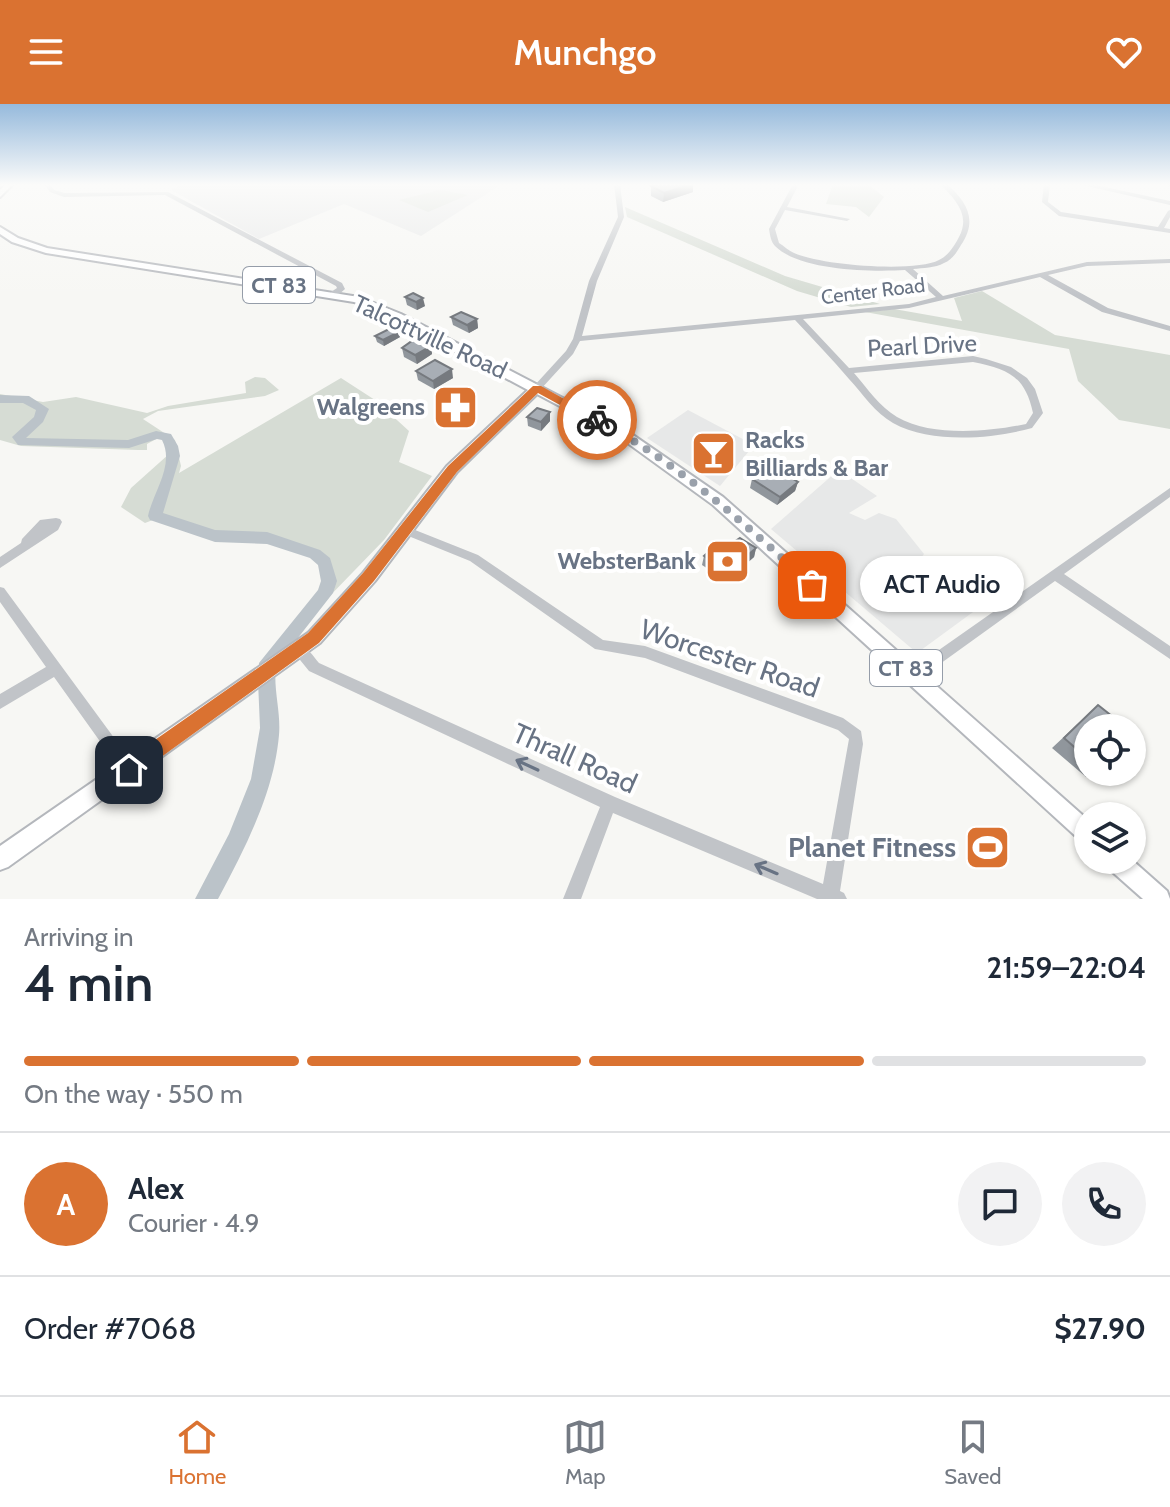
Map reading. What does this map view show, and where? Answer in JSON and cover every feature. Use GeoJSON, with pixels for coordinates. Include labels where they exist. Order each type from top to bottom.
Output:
{"type":"FeatureCollection","features":[{"type":"Feature","properties":{"kind":"main road","name":"Talcottville Road"},"geometry":{"type":"LineString","coordinates":[[0,230],[15,240],[46,250],[334,294],[385,310],[626,436],[718,501],[1074,821]]}},
{"type":"Feature","properties":{"kind":"main road"},"geometry":{"type":"LineString","coordinates":[[0,859],[299,650],[354,594],[452,469],[537,388]]}},
{"type":"Feature","properties":{"kind":"main road"},"geometry":{"type":"LineString","coordinates":[[1131,874],[1159,899]]}},
{"type":"Feature","properties":{"kind":"street"},"geometry":{"type":"LineString","coordinates":[[219,221],[339,285],[341,289],[334,294]]}},
{"type":"Feature","properties":{"kind":"street"},"geometry":{"type":"LineString","coordinates":[[537,388],[570,352],[577,339],[593,281],[619,221]]}},
{"type":"Feature","properties":{"kind":"street"},"geometry":{"type":"LineString","coordinates":[[777,221],[770,236],[775,246],[789,255],[828,265],[906,267],[942,262],[967,233],[969,221]]}},
{"type":"Feature","properties":{"kind":"street"},"geometry":{"type":"LineString","coordinates":[[1107,221],[1170,231]]}},
{"type":"Feature","properties":{"kind":"street"},"geometry":{"type":"LineString","coordinates":[[1160,229],[1165,221]]}},
{"type":"Feature","properties":{"kind":"street","name":"Center Road"},"geometry":{"type":"LineString","coordinates":[[577,339],[909,306],[1103,261],[1170,261]]}},
{"type":"Feature","properties":{"kind":"street"},"geometry":{"type":"LineString","coordinates":[[906,267],[944,297]]}},
{"type":"Feature","properties":{"kind":"street"},"geometry":{"type":"LineString","coordinates":[[916,267],[944,297]]}},
{"type":"Feature","properties":{"kind":"street"},"geometry":{"type":"LineString","coordinates":[[1040,274],[1105,310],[1170,329]]}},
{"type":"Feature","properties":{"kind":"street","name":"Pearl Drive"},"geometry":{"type":"LineString","coordinates":[[796,316],[885,413],[911,427],[940,432],[1017,430],[1029,426],[1038,413],[1032,387],[1009,369],[973,359],[847,371]]}},
{"type":"Feature","properties":{"kind":"street"},"geometry":{"type":"LineString","coordinates":[[914,675],[1170,492]]}},
{"type":"Feature","properties":{"kind":"street","name":"Worcester Road"},"geometry":{"type":"LineString","coordinates":[[405,530],[474,558],[600,645],[645,652],[843,725],[856,736],[834,897]]}},
{"type":"Feature","properties":{"kind":"street"},"geometry":{"type":"LineString","coordinates":[[0,563],[26,542]]}},
{"type":"Feature","properties":{"kind":"street"},"geometry":{"type":"LineString","coordinates":[[1056,575],[1170,653]]}},
{"type":"Feature","properties":{"kind":"street"},"geometry":{"type":"LineString","coordinates":[[0,592],[129,770]]}},
{"type":"Feature","properties":{"kind":"street","name":"Thrall Road"},"geometry":{"type":"LineString","coordinates":[[299,650],[314,667],[609,803],[834,897]]}},
{"type":"Feature","properties":{"kind":"street"},"geometry":{"type":"LineString","coordinates":[[0,702],[55,669]]}},
{"type":"Feature","properties":{"kind":"street"},"geometry":{"type":"LineString","coordinates":[[572,899],[609,803]]}},
{"type":"Feature","properties":{"kind":"shaded area"},"geometry":{"type":"Polygon","coordinates":[[[227,221],[302,221],[259,239],[227,221]]]}},
{"type":"Feature","properties":{"kind":"shaded area"},"geometry":{"type":"Polygon","coordinates":[[[385,221],[444,221],[421,236],[385,221]]]}},
{"type":"Feature","properties":{"kind":"shaded area"},"geometry":{"type":"Polygon","coordinates":[[[636,221],[658,221],[785,276],[880,304],[851,307],[797,291],[636,221]]]}},
{"type":"Feature","properties":{"kind":"shaded area"},"geometry":{"type":"Polygon","coordinates":[[[982,291],[1055,335],[1170,355],[1170,429],[1119,420],[1078,381],[1069,349],[865,312],[894,309],[962,321],[954,298],[982,291]]]}},
{"type":"Feature","properties":{"kind":"shaded area"},"geometry":{"type":"Polygon","coordinates":[[[255,377],[265,378],[279,390],[265,396],[158,411],[143,419],[175,440],[181,466],[179,473],[341,378],[375,400],[409,431],[399,462],[432,476],[384,540],[292,635],[322,599],[329,578],[321,557],[264,538],[220,537],[158,518],[145,523],[121,507],[131,488],[169,454],[164,440],[158,438],[147,444],[147,450],[138,450],[21,446],[0,440],[0,394],[43,402],[76,397],[147,413],[168,406],[246,393],[245,382],[255,377]]]}},
{"type":"Feature","properties":{"kind":"shaded area"},"geometry":{"type":"Polygon","coordinates":[[[688,410],[754,445],[720,486],[647,438],[688,410]]]}},
{"type":"Feature","properties":{"kind":"shaded area"},"geometry":{"type":"Polygon","coordinates":[[[835,473],[845,474],[877,496],[849,513],[865,520],[879,513],[896,519],[924,554],[913,568],[937,584],[965,591],[984,604],[917,653],[771,529],[835,473]]]}},
{"type":"Feature","properties":{"kind":"building"},"geometry":{"type":"Polygon","coordinates":[[[413,293],[423,298],[416,302],[405,297],[413,293]]]}},
{"type":"Feature","properties":{"kind":"building"},"geometry":{"type":"Polygon","coordinates":[[[461,312],[477,319],[467,325],[451,317],[461,312]]]}},
{"type":"Feature","properties":{"kind":"building"},"geometry":{"type":"Polygon","coordinates":[[[391,328],[399,332],[383,340],[375,336],[391,328]]]}},
{"type":"Feature","properties":{"kind":"building"},"geometry":{"type":"Polygon","coordinates":[[[416,338],[431,346],[415,355],[402,348],[416,338]]]}},
{"type":"Feature","properties":{"kind":"building"},"geometry":{"type":"Polygon","coordinates":[[[435,360],[452,369],[433,381],[416,371],[435,360]]]}},
{"type":"Feature","properties":{"kind":"building"},"geometry":{"type":"Polygon","coordinates":[[[537,408],[550,412],[541,422],[527,417],[537,408]]]}},
{"type":"Feature","properties":{"kind":"building"},"geometry":{"type":"Polygon","coordinates":[[[770,465],[798,482],[780,497],[752,479],[770,465]]]}},
{"type":"Feature","properties":{"kind":"building"},"geometry":{"type":"Polygon","coordinates":[[[740,538],[756,548],[733,568],[722,561],[718,566],[704,556],[715,546],[722,550],[740,538]]]}},
{"type":"Feature","properties":{"kind":"building"},"geometry":{"type":"Polygon","coordinates":[[[1098,705],[1109,714],[1089,714],[1098,705]]]}},
{"type":"Feature","properties":{"kind":"building"},"geometry":{"type":"Polygon","coordinates":[[[1074,728],[1074,747],[1064,738],[1074,728]]]}},
{"type":"Feature","properties":{"kind":"waterway"},"geometry":{"type":"LineString","coordinates":[[0,399],[25,399],[43,409],[39,419],[18,437],[23,442],[129,444],[156,435],[167,437],[172,446],[172,466],[155,516],[215,536],[267,538],[315,554],[325,562],[329,581],[325,593],[268,663],[266,681],[270,728],[266,758],[254,800],[206,899]]}},
{"type":"Feature","properties":{"kind":"way so far"},"geometry":{"type":"LineString","coordinates":[[597,420],[626,436],[718,501],[812,585]]}},
{"type":"Feature","properties":{"kind":"place","name":"Walgreens"},"geometry":{"type":"Point","coordinates":[456,407]}},
{"type":"Feature","properties":{"kind":"place","name":"Racks Billiards & Bar"},"geometry":{"type":"Point","coordinates":[714,454]}},
{"type":"Feature","properties":{"kind":"place","name":"WebsterBank"},"geometry":{"type":"Point","coordinates":[727,561]}},
{"type":"Feature","properties":{"kind":"place","name":"ACT Audio"},"geometry":{"type":"Point","coordinates":[812,585]}},
{"type":"Feature","properties":{"kind":"place","name":"Planet Fitness"},"geometry":{"type":"Point","coordinates":[987,847]}},
{"type":"Feature","properties":{"kind":"route"},"geometry":{"type":"LineString","coordinates":[[129,770],[314,638],[369,577],[452,469],[537,388],[597,420]]}}]}
